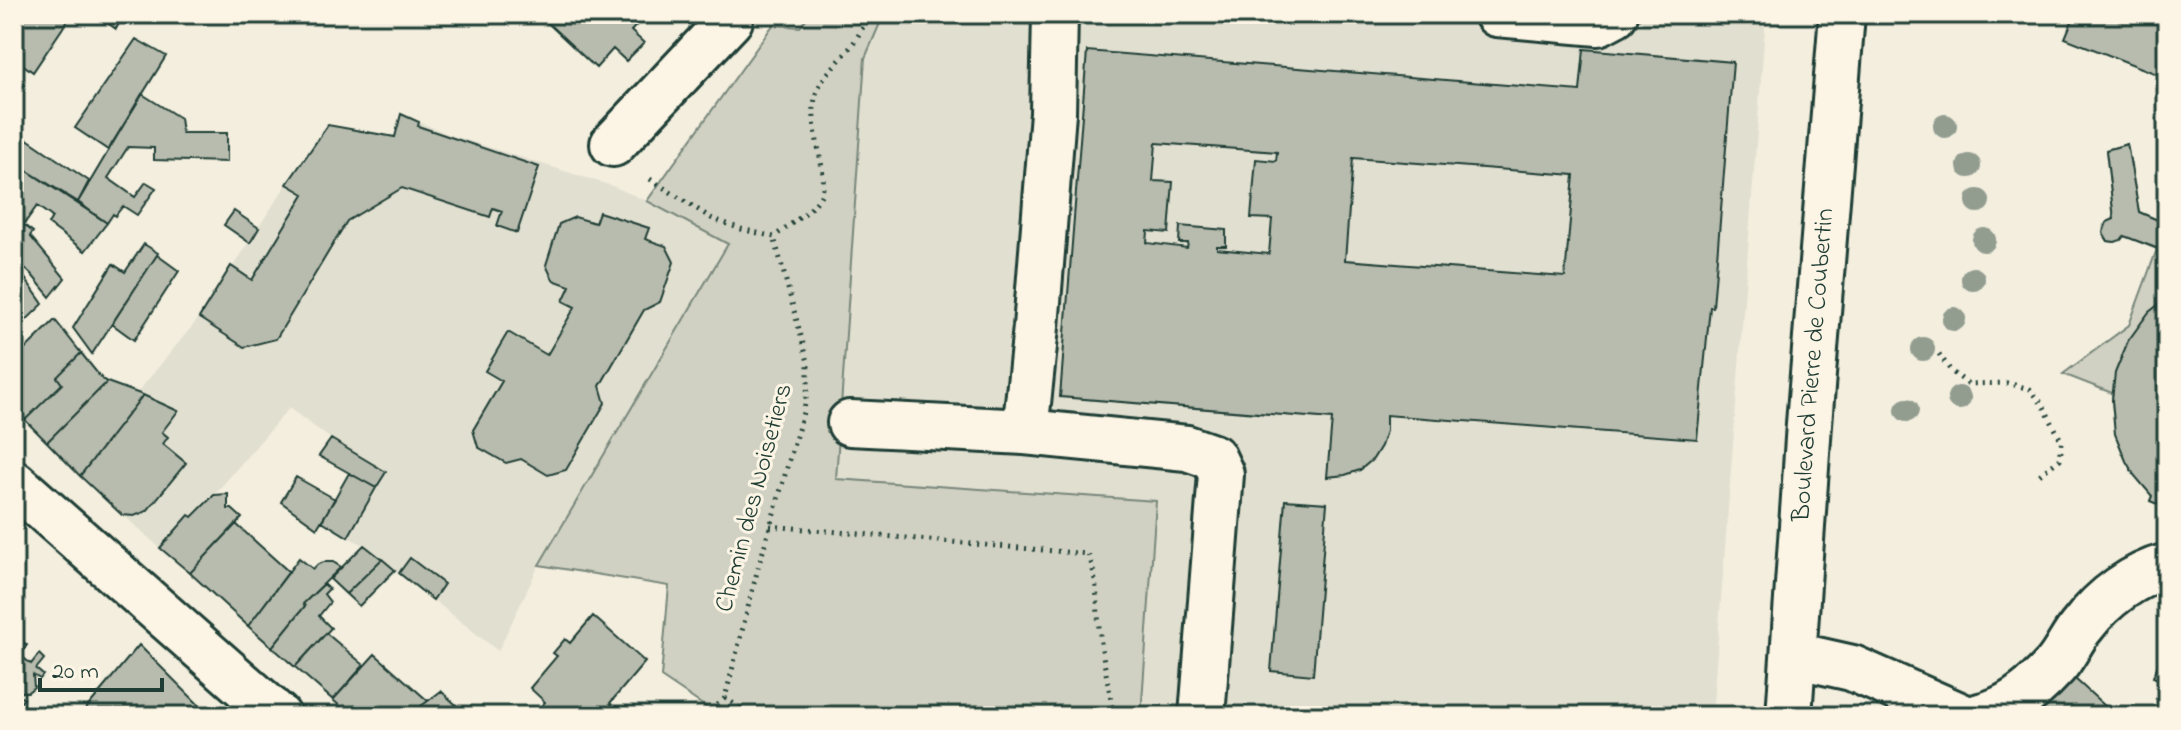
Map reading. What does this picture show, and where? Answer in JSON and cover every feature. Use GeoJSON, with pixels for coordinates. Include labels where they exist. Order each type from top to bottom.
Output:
{"type":"FeatureCollection","features":[{"type":"Feature","properties":{"kind":"street"},"geometry":{"type":"LineString","coordinates":[[613,144],[730,20],[730,14]]}},
{"type":"Feature","properties":{"kind":"street"},"geometry":{"type":"LineString","coordinates":[[1025,432],[1053,113],[1055,14]]}},
{"type":"Feature","properties":{"kind":"street"},"geometry":{"type":"LineString","coordinates":[[1497,14],[1598,23],[1615,14]]}},
{"type":"Feature","properties":{"kind":"street","name":"Boulevard Pierre de Coubertin"},"geometry":{"type":"LineString","coordinates":[[1789,716],[1842,14]]}},
{"type":"Feature","properties":{"kind":"street"},"geometry":{"type":"LineString","coordinates":[[850,423],[1025,432],[1187,448],[1213,457],[1221,474],[1202,716]]}},
{"type":"Feature","properties":{"kind":"street"},"geometry":{"type":"LineString","coordinates":[[14,483],[269,713]]}},
{"type":"Feature","properties":{"kind":"street"},"geometry":{"type":"LineString","coordinates":[[1980,716],[1993,713],[2023,696],[2057,664],[2083,624],[2118,589],[2154,569],[2167,566]]}},
{"type":"Feature","properties":{"kind":"street"},"geometry":{"type":"LineString","coordinates":[[1794,655],[1852,668],[1961,716]]}},
{"type":"Feature","properties":{"kind":"path"},"geometry":{"type":"LineString","coordinates":[[650,179],[711,218],[774,237],[812,207],[822,194],[823,179],[814,128],[816,92],[855,40],[869,14]]}},
{"type":"Feature","properties":{"kind":"path","name":"Chemin des Noisetiers"},"geometry":{"type":"LineString","coordinates":[[725,698],[808,386],[808,362],[774,237]]}},
{"type":"Feature","properties":{"kind":"path"},"geometry":{"type":"LineString","coordinates":[[1939,354],[1951,371],[1968,384],[2007,383],[2030,389],[2038,397],[2062,442],[2060,459],[2038,476]]}},
{"type":"Feature","properties":{"kind":"path"},"geometry":{"type":"LineString","coordinates":[[770,526],[1088,554],[1096,575],[1099,626],[1113,716]]}},
{"type":"Feature","properties":{"kind":"path"},"geometry":{"type":"LineString","coordinates":[[706,716],[725,698],[752,716]]}},
{"type":"Feature","properties":{"kind":"path"},"geometry":{"type":"LineString","coordinates":[[627,716],[629,713],[634,716]]}},
{"type":"Feature","properties":{"kind":"shaded area"},"geometry":{"type":"Polygon","coordinates":[[[810,14],[884,14],[865,58],[836,479],[1156,501],[1141,716],[719,716],[661,677],[669,586],[539,565],[728,244],[647,201],[773,25],[800,27],[810,14]]]}},
{"type":"Feature","properties":{"kind":"shaded area"},"geometry":{"type":"Polygon","coordinates":[[[884,14],[1766,14],[1712,716],[1141,716],[1156,501],[836,480],[865,58],[884,14]]]}},
{"type":"Feature","properties":{"kind":"shaded area"},"geometry":{"type":"Polygon","coordinates":[[[401,114],[450,135],[612,186],[728,243],[539,565],[498,651],[364,545],[348,537],[385,472],[331,439],[289,408],[214,495],[192,517],[188,515],[160,548],[80,476],[142,396],[137,393],[199,318],[287,184],[395,137],[401,114]]]}},
{"type":"Feature","properties":{"kind":"shaded area"},"geometry":{"type":"Polygon","coordinates":[[[2127,144],[2139,212],[2167,224],[2167,508],[2150,501],[2152,495],[2127,461],[2114,422],[2112,393],[2063,374],[2129,325],[2157,249],[2125,236],[2115,242],[2108,241],[2103,233],[2104,225],[2114,219],[2106,150],[2127,144]]]}},
{"type":"Feature","properties":{"kind":"building"},"geometry":{"type":"Polygon","coordinates":[[[14,14],[72,14],[33,72],[14,58],[14,14]]]}},
{"type":"Feature","properties":{"kind":"building"},"geometry":{"type":"Polygon","coordinates":[[[95,14],[124,14],[116,29],[95,14]]]}},
{"type":"Feature","properties":{"kind":"building"},"geometry":{"type":"Polygon","coordinates":[[[538,14],[647,14],[631,31],[644,43],[626,61],[613,49],[596,68],[538,14]]]}},
{"type":"Feature","properties":{"kind":"building"},"geometry":{"type":"Polygon","coordinates":[[[2075,14],[2167,14],[2167,78],[2065,38],[2075,14]]]}},
{"type":"Feature","properties":{"kind":"building"},"geometry":{"type":"Polygon","coordinates":[[[136,39],[166,56],[108,150],[75,128],[136,39]]]}},
{"type":"Feature","properties":{"kind":"building"},"geometry":{"type":"Polygon","coordinates":[[[1584,49],[1733,62],[1713,307],[1710,307],[1697,439],[1386,415],[1386,431],[1373,459],[1360,470],[1327,477],[1332,419],[1060,397],[1087,51],[1580,91],[1584,49]],[[1156,143],[1153,181],[1173,182],[1169,233],[1148,231],[1147,243],[1187,248],[1188,243],[1179,243],[1180,226],[1226,230],[1226,246],[1217,246],[1217,249],[1269,254],[1272,219],[1251,218],[1256,159],[1276,161],[1277,152],[1156,143]],[[1353,158],[1345,260],[1565,277],[1574,175],[1353,158]]]}},
{"type":"Feature","properties":{"kind":"building"},"geometry":{"type":"Polygon","coordinates":[[[142,94],[180,118],[182,133],[227,133],[227,162],[154,160],[154,148],[128,147],[108,178],[135,197],[146,182],[156,188],[137,215],[123,206],[107,223],[78,202],[142,94]]]}},
{"type":"Feature","properties":{"kind":"building"},"geometry":{"type":"Polygon","coordinates":[[[401,114],[419,122],[418,126],[539,167],[517,233],[497,226],[502,211],[493,208],[490,217],[402,188],[347,221],[276,339],[244,347],[199,318],[231,266],[252,280],[304,194],[287,184],[328,125],[395,137],[401,114]]]}},
{"type":"Feature","properties":{"kind":"building"},"geometry":{"type":"Polygon","coordinates":[[[14,130],[89,181],[78,202],[26,170],[14,184],[14,130]]]}},
{"type":"Feature","properties":{"kind":"building"},"geometry":{"type":"Polygon","coordinates":[[[2127,144],[2139,212],[2167,224],[2167,252],[2124,236],[2115,242],[2108,241],[2103,233],[2107,222],[2114,219],[2106,150],[2127,144]]]}},
{"type":"Feature","properties":{"kind":"building"},"geometry":{"type":"Polygon","coordinates":[[[26,170],[107,223],[85,251],[48,224],[52,217],[37,206],[22,227],[14,222],[14,188],[26,170]]]}},
{"type":"Feature","properties":{"kind":"building"},"geometry":{"type":"Polygon","coordinates":[[[234,211],[259,228],[250,243],[224,225],[234,211]]]}},
{"type":"Feature","properties":{"kind":"building"},"geometry":{"type":"Polygon","coordinates":[[[599,212],[649,228],[645,239],[666,246],[674,262],[660,302],[644,310],[600,386],[605,403],[566,470],[548,475],[521,459],[506,463],[478,447],[473,430],[502,381],[485,371],[508,332],[547,355],[575,307],[563,301],[570,286],[553,280],[546,265],[559,224],[575,217],[595,223],[599,212]]]}},
{"type":"Feature","properties":{"kind":"building"},"geometry":{"type":"Polygon","coordinates":[[[14,222],[33,232],[30,236],[65,278],[50,297],[14,258],[14,222]]]}},
{"type":"Feature","properties":{"kind":"building"},"geometry":{"type":"Polygon","coordinates":[[[144,244],[158,253],[92,354],[73,328],[113,264],[125,272],[144,244]]]}},
{"type":"Feature","properties":{"kind":"building"},"geometry":{"type":"Polygon","coordinates":[[[157,255],[179,271],[134,340],[112,324],[157,255]]]}},
{"type":"Feature","properties":{"kind":"building"},"geometry":{"type":"Polygon","coordinates":[[[14,268],[43,304],[14,332],[14,268]]]}},
{"type":"Feature","properties":{"kind":"building"},"geometry":{"type":"Polygon","coordinates":[[[2167,298],[2167,508],[2150,501],[2152,496],[2126,461],[2115,434],[2112,400],[2115,373],[2128,341],[2149,312],[2167,298]]]}},
{"type":"Feature","properties":{"kind":"building"},"geometry":{"type":"Polygon","coordinates":[[[55,320],[81,353],[57,377],[62,384],[25,420],[14,408],[14,360],[55,320]]]}},
{"type":"Feature","properties":{"kind":"building"},"geometry":{"type":"Polygon","coordinates":[[[81,353],[107,382],[47,442],[25,420],[62,384],[57,377],[81,353]]]}},
{"type":"Feature","properties":{"kind":"building"},"geometry":{"type":"Polygon","coordinates":[[[107,382],[143,395],[80,476],[47,442],[107,382]]]}},
{"type":"Feature","properties":{"kind":"building"},"geometry":{"type":"Polygon","coordinates":[[[143,395],[178,411],[162,432],[168,437],[163,444],[186,463],[147,511],[134,516],[122,515],[80,476],[143,395]]]}},
{"type":"Feature","properties":{"kind":"building"},"geometry":{"type":"Polygon","coordinates":[[[331,439],[386,472],[376,488],[319,456],[331,439]]]}},
{"type":"Feature","properties":{"kind":"building"},"geometry":{"type":"Polygon","coordinates":[[[349,473],[376,488],[348,537],[322,521],[349,473]]]}},
{"type":"Feature","properties":{"kind":"building"},"geometry":{"type":"Polygon","coordinates":[[[296,477],[335,499],[317,528],[281,502],[296,477]]]}},
{"type":"Feature","properties":{"kind":"building"},"geometry":{"type":"Polygon","coordinates":[[[228,494],[228,509],[242,518],[190,573],[160,548],[189,515],[192,517],[214,495],[228,494]]]}},
{"type":"Feature","properties":{"kind":"building"},"geometry":{"type":"Polygon","coordinates":[[[1285,500],[1327,503],[1313,675],[1271,671],[1285,500]]]}},
{"type":"Feature","properties":{"kind":"building"},"geometry":{"type":"Polygon","coordinates":[[[236,524],[289,572],[248,626],[190,573],[236,524]]]}},
{"type":"Feature","properties":{"kind":"building"},"geometry":{"type":"Polygon","coordinates":[[[364,545],[382,559],[346,594],[330,579],[364,545]]]}},
{"type":"Feature","properties":{"kind":"building"},"geometry":{"type":"Polygon","coordinates":[[[299,558],[313,569],[324,562],[333,562],[341,567],[303,604],[305,606],[272,647],[248,626],[299,558]]]}},
{"type":"Feature","properties":{"kind":"building"},"geometry":{"type":"Polygon","coordinates":[[[410,558],[444,584],[433,600],[399,573],[410,558]]]}},
{"type":"Feature","properties":{"kind":"building"},"geometry":{"type":"Polygon","coordinates":[[[382,559],[395,570],[359,606],[346,594],[382,559]]]}},
{"type":"Feature","properties":{"kind":"building"},"geometry":{"type":"Polygon","coordinates":[[[324,584],[329,589],[324,594],[330,602],[319,616],[331,628],[295,667],[272,647],[305,606],[303,604],[324,584]]]}},
{"type":"Feature","properties":{"kind":"building"},"geometry":{"type":"Polygon","coordinates":[[[593,616],[645,662],[610,703],[614,707],[606,716],[533,716],[545,702],[530,688],[557,656],[553,653],[565,639],[570,643],[593,616]]]}},
{"type":"Feature","properties":{"kind":"building"},"geometry":{"type":"Polygon","coordinates":[[[326,633],[364,665],[333,700],[295,667],[326,633]]]}},
{"type":"Feature","properties":{"kind":"building"},"geometry":{"type":"Polygon","coordinates":[[[22,641],[27,645],[20,655],[31,664],[39,654],[44,659],[36,669],[43,675],[40,679],[33,675],[34,687],[28,692],[20,692],[18,695],[24,699],[20,703],[14,699],[14,651],[22,641]]]}},
{"type":"Feature","properties":{"kind":"building"},"geometry":{"type":"Polygon","coordinates":[[[2167,643],[2167,702],[2156,698],[2163,681],[2153,677],[2167,643]]]}},
{"type":"Feature","properties":{"kind":"building"},"geometry":{"type":"Polygon","coordinates":[[[139,645],[200,706],[202,716],[92,716],[85,710],[139,645]]]}},
{"type":"Feature","properties":{"kind":"building"},"geometry":{"type":"Polygon","coordinates":[[[375,654],[428,701],[407,716],[351,716],[333,700],[375,654]]]}},
{"type":"Feature","properties":{"kind":"building"},"geometry":{"type":"Polygon","coordinates":[[[2074,678],[2116,716],[2036,716],[2050,694],[2057,697],[2074,678]]]}},
{"type":"Feature","properties":{"kind":"building"},"geometry":{"type":"Polygon","coordinates":[[[441,691],[468,716],[407,716],[428,701],[441,691]]]}}]}
